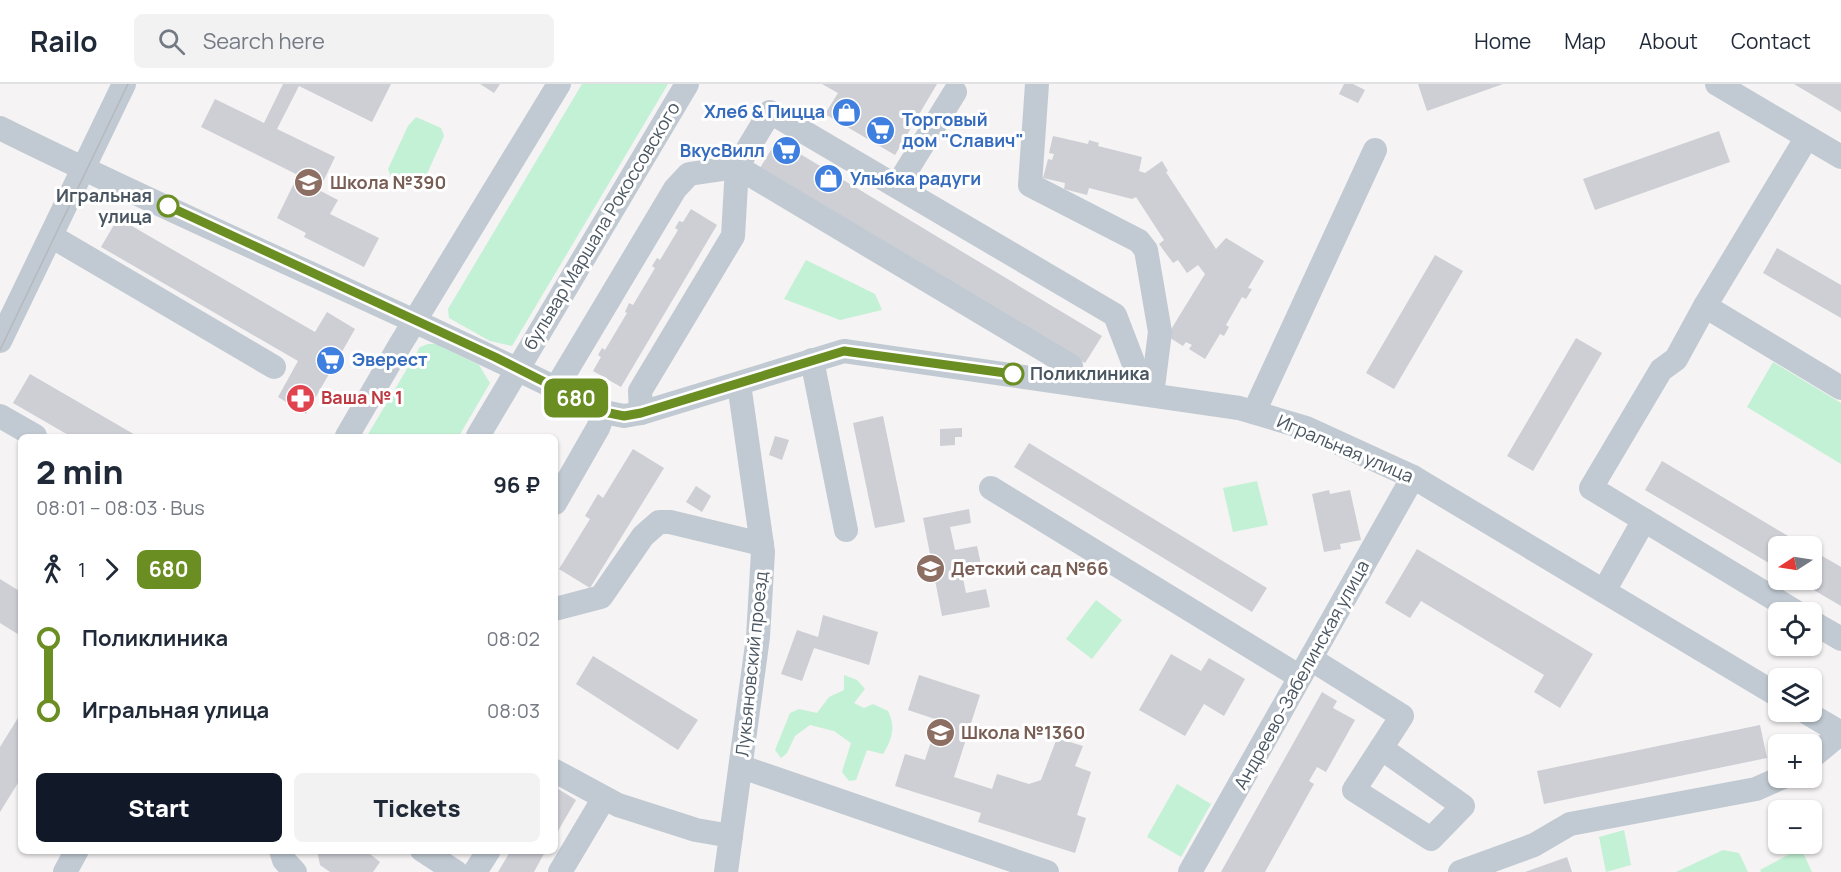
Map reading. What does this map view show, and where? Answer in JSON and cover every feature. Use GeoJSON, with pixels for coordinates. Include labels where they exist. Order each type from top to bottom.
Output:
{"type":"FeatureCollection","features":[{"type":"Feature","properties":{"kind":"street"},"geometry":{"type":"LineString","coordinates":[[0,341],[124,84]]}},
{"type":"Feature","properties":{"kind":"street"},"geometry":{"type":"LineString","coordinates":[[348,434],[559,84]]}},
{"type":"Feature","properties":{"kind":"street","name":"бульвар Маршала Рокоссовского"},"geometry":{"type":"LineString","coordinates":[[479,434],[687,84]]}},
{"type":"Feature","properties":{"kind":"street"},"geometry":{"type":"LineString","coordinates":[[1038,84],[1030,184],[1139,241],[1146,250],[1160,332],[1144,394]]}},
{"type":"Feature","properties":{"kind":"street"},"geometry":{"type":"LineString","coordinates":[[1717,84],[1742,90],[1807,137],[1841,158]]}},
{"type":"Feature","properties":{"kind":"street"},"geometry":{"type":"LineString","coordinates":[[897,186],[955,93]]}},
{"type":"Feature","properties":{"kind":"street"},"geometry":{"type":"LineString","coordinates":[[641,413],[640,391],[733,236],[737,166],[770,112],[1115,315],[1144,394]]}},
{"type":"Feature","properties":{"kind":"street","name":"бульвар Маршала Рокоссовского"},"geometry":{"type":"LineString","coordinates":[[0,128],[83,170],[518,369]]}},
{"type":"Feature","properties":{"kind":"street"},"geometry":{"type":"LineString","coordinates":[[1779,602],[1591,488],[1661,370],[1676,359],[1705,306],[1807,137]]}},
{"type":"Feature","properties":{"kind":"street"},"geometry":{"type":"LineString","coordinates":[[1254,412],[1375,150]]}},
{"type":"Feature","properties":{"kind":"street"},"geometry":{"type":"LineString","coordinates":[[556,388],[675,189],[689,174],[737,166],[1071,366],[1073,383]]}},
{"type":"Feature","properties":{"kind":"street"},"geometry":{"type":"LineString","coordinates":[[51,236],[274,367]]}},
{"type":"Feature","properties":{"kind":"street"},"geometry":{"type":"LineString","coordinates":[[1705,306],[1841,388]]}},
{"type":"Feature","properties":{"kind":"street","name":"Игральная улица"},"geometry":{"type":"LineString","coordinates":[[518,369],[604,412],[624,416],[641,413],[844,351],[1073,383],[1254,412],[1306,428],[1413,477],[1768,689]]}},
{"type":"Feature","properties":{"kind":"street"},"geometry":{"type":"LineString","coordinates":[[812,360],[846,530]]}},
{"type":"Feature","properties":{"kind":"street","name":"Лукьяновский проезд"},"geometry":{"type":"LineString","coordinates":[[726,872],[742,768],[758,637],[762,544],[739,384]]}},
{"type":"Feature","properties":{"kind":"street"},"geometry":{"type":"LineString","coordinates":[[558,498],[598,428],[604,412]]}},
{"type":"Feature","properties":{"kind":"street"},"geometry":{"type":"LineString","coordinates":[[0,416],[32,434]]}},
{"type":"Feature","properties":{"kind":"street","name":"Андреево-Забелинская улица"},"geometry":{"type":"LineString","coordinates":[[1190,872],[1413,477]]}},
{"type":"Feature","properties":{"kind":"street"},"geometry":{"type":"LineString","coordinates":[[991,488],[1305,668],[1402,716],[1381,747],[1354,790],[1431,839],[1463,806],[1381,747]]}},
{"type":"Feature","properties":{"kind":"street"},"geometry":{"type":"LineString","coordinates":[[1604,591],[1644,520]]}},
{"type":"Feature","properties":{"kind":"street"},"geometry":{"type":"LineString","coordinates":[[558,608],[601,597],[643,536],[659,522],[670,522],[762,544]]}},
{"type":"Feature","properties":{"kind":"street"},"geometry":{"type":"LineString","coordinates":[[1822,628],[1841,639]]}},
{"type":"Feature","properties":{"kind":"street"},"geometry":{"type":"LineString","coordinates":[[1822,722],[1841,733],[1822,749]]}},
{"type":"Feature","properties":{"kind":"street"},"geometry":{"type":"LineString","coordinates":[[742,768],[1047,872]]}},
{"type":"Feature","properties":{"kind":"street"},"geometry":{"type":"LineString","coordinates":[[558,773],[604,798],[696,830],[731,836]]}},
{"type":"Feature","properties":{"kind":"street"},"geometry":{"type":"LineString","coordinates":[[1460,872],[1534,845],[1570,824],[1756,789],[1768,784]]}},
{"type":"Feature","properties":{"kind":"street"},"geometry":{"type":"LineString","coordinates":[[560,872],[604,798]]}},
{"type":"Feature","properties":{"kind":"street"},"geometry":{"type":"LineString","coordinates":[[428,854],[456,872]]}},
{"type":"Feature","properties":{"kind":"street"},"geometry":{"type":"LineString","coordinates":[[475,872],[486,854]]}},
{"type":"Feature","properties":{"kind":"green space"},"geometry":{"type":"Polygon","coordinates":[[[582,84],[668,84],[512,346],[490,341],[449,318],[448,309],[582,84]]]}},
{"type":"Feature","properties":{"kind":"green space"},"geometry":{"type":"Polygon","coordinates":[[[416,117],[441,128],[444,136],[422,185],[417,189],[391,177],[388,169],[408,126],[416,117]]]}},
{"type":"Feature","properties":{"kind":"green space"},"geometry":{"type":"Polygon","coordinates":[[[806,260],[875,294],[882,310],[840,320],[784,299],[806,260]]]}},
{"type":"Feature","properties":{"kind":"green space"},"geometry":{"type":"Polygon","coordinates":[[[436,344],[479,365],[490,383],[460,434],[368,434],[420,347],[436,344]]]}},
{"type":"Feature","properties":{"kind":"green space"},"geometry":{"type":"Polygon","coordinates":[[[1773,362],[1841,403],[1841,464],[1747,407],[1773,362]]]}},
{"type":"Feature","properties":{"kind":"green space"},"geometry":{"type":"Polygon","coordinates":[[[1257,481],[1268,525],[1233,532],[1223,488],[1257,481]]]}},
{"type":"Feature","properties":{"kind":"green space"},"geometry":{"type":"Polygon","coordinates":[[[1096,600],[1122,620],[1092,659],[1066,639],[1096,600]]]}},
{"type":"Feature","properties":{"kind":"green space"},"geometry":{"type":"Polygon","coordinates":[[[844,675],[857,680],[865,689],[854,703],[864,708],[873,704],[888,711],[892,722],[891,738],[883,754],[867,750],[856,780],[849,781],[842,772],[851,743],[834,731],[810,725],[795,736],[787,753],[781,758],[775,750],[790,713],[799,709],[817,713],[829,697],[844,690],[844,675]]]}},
{"type":"Feature","properties":{"kind":"green space"},"geometry":{"type":"Polygon","coordinates":[[[1177,784],[1211,804],[1181,857],[1147,837],[1177,784]]]}},
{"type":"Feature","properties":{"kind":"green space"},"geometry":{"type":"Polygon","coordinates":[[[1624,830],[1631,865],[1606,872],[1599,837],[1624,830]]]}},
{"type":"Feature","properties":{"kind":"green space"},"geometry":{"type":"Polygon","coordinates":[[[1723,850],[1739,853],[1748,872],[1676,872],[1723,850]]]}},
{"type":"Feature","properties":{"kind":"green space"},"geometry":{"type":"Polygon","coordinates":[[[1790,854],[1804,854],[1812,872],[1761,872],[1760,870],[1790,854]]]}},
{"type":"Feature","properties":{"kind":"building"},"geometry":{"type":"Polygon","coordinates":[[[283,84],[391,84],[372,122],[299,86],[277,129],[335,157],[321,186],[307,179],[305,183],[338,200],[330,214],[379,238],[364,267],[304,237],[306,233],[277,218],[298,175],[201,127],[215,99],[264,123],[283,84]]]}},
{"type":"Feature","properties":{"kind":"building"},"geometry":{"type":"Polygon","coordinates":[[[480,84],[500,84],[494,93],[480,84]]]}},
{"type":"Feature","properties":{"kind":"building","name":"Торговый дом \"Славич\""},"geometry":{"type":"Polygon","coordinates":[[[822,84],[937,84],[895,155],[825,114],[838,93],[822,84]]]}},
{"type":"Feature","properties":{"kind":"building"},"geometry":{"type":"Polygon","coordinates":[[[1344,84],[1353,84],[1365,90],[1358,103],[1339,94],[1344,84]]]}},
{"type":"Feature","properties":{"kind":"building"},"geometry":{"type":"Polygon","coordinates":[[[1418,84],[1503,84],[1427,111],[1418,84]]]}},
{"type":"Feature","properties":{"kind":"building"},"geometry":{"type":"Polygon","coordinates":[[[1794,84],[1841,84],[1841,112],[1794,84]]]}},
{"type":"Feature","properties":{"kind":"building"},"geometry":{"type":"Polygon","coordinates":[[[1719,131],[1730,162],[1595,210],[1583,179],[1719,131]]]}},
{"type":"Feature","properties":{"kind":"building"},"geometry":{"type":"Polygon","coordinates":[[[1053,136],[1088,144],[1089,140],[1099,143],[1098,146],[1142,157],[1139,171],[1145,173],[1162,161],[1168,171],[1166,172],[1216,249],[1226,238],[1264,261],[1248,288],[1252,289],[1246,299],[1242,297],[1226,325],[1229,327],[1224,336],[1220,334],[1205,359],[1189,349],[1192,345],[1186,342],[1183,346],[1167,336],[1205,274],[1198,265],[1187,273],[1178,260],[1173,263],[1159,244],[1164,240],[1136,197],[1132,199],[1089,188],[1087,195],[1064,189],[1065,183],[1043,178],[1048,159],[1052,160],[1054,154],[1049,153],[1053,136]]]}},
{"type":"Feature","properties":{"kind":"building"},"geometry":{"type":"Polygon","coordinates":[[[777,140],[1102,336],[1085,363],[760,168],[777,140]]]}},
{"type":"Feature","properties":{"kind":"building"},"geometry":{"type":"Polygon","coordinates":[[[691,209],[717,225],[621,387],[593,371],[601,357],[598,355],[602,348],[605,350],[627,313],[625,312],[629,303],[633,305],[655,268],[652,266],[657,258],[660,260],[678,230],[675,228],[679,221],[683,222],[691,209]]]}},
{"type":"Feature","properties":{"kind":"building"},"geometry":{"type":"Polygon","coordinates":[[[118,218],[315,332],[327,312],[355,329],[306,414],[278,397],[298,361],[101,247],[118,218]]]}},
{"type":"Feature","properties":{"kind":"building"},"geometry":{"type":"Polygon","coordinates":[[[1777,248],[1841,285],[1841,318],[1763,273],[1777,248]]]}},
{"type":"Feature","properties":{"kind":"building"},"geometry":{"type":"Polygon","coordinates":[[[1435,255],[1463,271],[1394,389],[1366,373],[1435,255]]]}},
{"type":"Feature","properties":{"kind":"building"},"geometry":{"type":"Polygon","coordinates":[[[1576,338],[1602,353],[1533,471],[1507,456],[1576,338]]]}},
{"type":"Feature","properties":{"kind":"building"},"geometry":{"type":"Polygon","coordinates":[[[30,374],[134,434],[67,434],[13,403],[30,374]]]}},
{"type":"Feature","properties":{"kind":"building"},"geometry":{"type":"Polygon","coordinates":[[[883,416],[905,522],[875,528],[853,423],[883,416]]]}},
{"type":"Feature","properties":{"kind":"building"},"geometry":{"type":"Polygon","coordinates":[[[962,428],[962,437],[955,437],[955,445],[940,446],[940,429],[962,428]]]}},
{"type":"Feature","properties":{"kind":"building"},"geometry":{"type":"Polygon","coordinates":[[[775,436],[789,440],[782,460],[769,455],[775,436]]]}},
{"type":"Feature","properties":{"kind":"building"},"geometry":{"type":"Polygon","coordinates":[[[1029,443],[1267,588],[1252,612],[1014,467],[1029,443]]]}},
{"type":"Feature","properties":{"kind":"building"},"geometry":{"type":"Polygon","coordinates":[[[633,449],[664,468],[590,588],[559,569],[590,519],[585,516],[598,494],[603,498],[633,449]]]}},
{"type":"Feature","properties":{"kind":"building"},"geometry":{"type":"Polygon","coordinates":[[[1662,461],[1788,536],[1768,536],[1768,563],[1645,490],[1662,461]]]}},
{"type":"Feature","properties":{"kind":"building"},"geometry":{"type":"Polygon","coordinates":[[[696,486],[711,496],[702,512],[686,502],[696,486]]]}},
{"type":"Feature","properties":{"kind":"building"},"geometry":{"type":"Polygon","coordinates":[[[1329,490],[1330,494],[1350,490],[1361,540],[1340,544],[1341,549],[1324,552],[1312,494],[1329,490]]]}},
{"type":"Feature","properties":{"kind":"building"},"geometry":{"type":"Polygon","coordinates":[[[969,509],[971,523],[950,527],[955,550],[977,546],[982,569],[962,573],[966,593],[986,589],[990,607],[942,616],[923,518],[969,509]]]}},
{"type":"Feature","properties":{"kind":"building"},"geometry":{"type":"Polygon","coordinates":[[[1417,549],[1593,654],[1560,708],[1534,692],[1544,675],[1421,601],[1410,618],[1385,603],[1417,549]]]}},
{"type":"Feature","properties":{"kind":"building"},"geometry":{"type":"Polygon","coordinates":[[[1822,556],[1841,567],[1841,606],[1814,590],[1822,590],[1822,556]]]}},
{"type":"Feature","properties":{"kind":"building"},"geometry":{"type":"Polygon","coordinates":[[[0,579],[18,590],[18,634],[0,623],[0,579]]]}},
{"type":"Feature","properties":{"kind":"building"},"geometry":{"type":"Polygon","coordinates":[[[823,615],[878,632],[869,665],[814,648],[802,681],[781,674],[797,630],[818,637],[823,615]]]}},
{"type":"Feature","properties":{"kind":"building"},"geometry":{"type":"Polygon","coordinates":[[[1171,654],[1201,671],[1209,658],[1245,679],[1224,716],[1204,704],[1185,736],[1139,710],[1171,654]]]}},
{"type":"Feature","properties":{"kind":"building"},"geometry":{"type":"Polygon","coordinates":[[[593,656],[698,720],[678,750],[576,684],[593,656]]]}},
{"type":"Feature","properties":{"kind":"building"},"geometry":{"type":"Polygon","coordinates":[[[919,675],[980,695],[954,777],[992,789],[997,774],[1029,784],[1041,780],[1057,738],[1083,746],[1075,766],[1091,772],[1077,815],[1086,818],[1075,853],[978,822],[981,813],[895,786],[905,754],[925,760],[938,720],[908,710],[919,675]]]}},
{"type":"Feature","properties":{"kind":"building"},"geometry":{"type":"Polygon","coordinates":[[[1322,692],[1337,701],[1333,708],[1355,720],[1326,772],[1317,767],[1309,781],[1314,784],[1265,872],[1221,872],[1322,692]]]}},
{"type":"Feature","properties":{"kind":"building"},"geometry":{"type":"Polygon","coordinates":[[[18,718],[18,783],[0,812],[0,747],[18,718]]]}},
{"type":"Feature","properties":{"kind":"building"},"geometry":{"type":"Polygon","coordinates":[[[1760,725],[1767,758],[1544,804],[1537,771],[1760,725]]]}},
{"type":"Feature","properties":{"kind":"building"},"geometry":{"type":"Polygon","coordinates":[[[558,789],[576,800],[558,831],[558,789]]]}},
{"type":"Feature","properties":{"kind":"building"},"geometry":{"type":"Polygon","coordinates":[[[318,854],[370,854],[380,862],[373,872],[330,872],[320,865],[318,854]]]}},
{"type":"Feature","properties":{"kind":"building"},"geometry":{"type":"Polygon","coordinates":[[[509,854],[544,854],[534,872],[498,872],[509,854]]]}},
{"type":"Feature","properties":{"kind":"building"},"geometry":{"type":"Polygon","coordinates":[[[1567,857],[1572,872],[1525,872],[1567,857]]]}},
{"type":"Feature","properties":{"kind":"tram line"},"geometry":{"type":"LineString","coordinates":[[0,350],[128,84]]}},
{"type":"Feature","properties":{"kind":"bus line","name":"680"},"geometry":{"type":"LineString","coordinates":[[168,206],[495,357],[604,412],[624,416],[641,413],[844,351],[1013,374]]}},
{"type":"Feature","properties":{"kind":"place","name":"Хлеб & Пицца"},"geometry":{"type":"Point","coordinates":[846,112]}},
{"type":"Feature","properties":{"kind":"place","name":"Торговый дом \"Славич\""},"geometry":{"type":"Point","coordinates":[881,130]}},
{"type":"Feature","properties":{"kind":"place","name":"ВкусВилл"},"geometry":{"type":"Point","coordinates":[786,151]}},
{"type":"Feature","properties":{"kind":"place","name":"Улыбка радуги"},"geometry":{"type":"Point","coordinates":[829,179]}},
{"type":"Feature","properties":{"kind":"place","name":"Школа №390"},"geometry":{"type":"Point","coordinates":[309,183]}},
{"type":"Feature","properties":{"kind":"place","name":"Игральная улица"},"geometry":{"type":"Point","coordinates":[168,206]}},
{"type":"Feature","properties":{"kind":"place","name":"Эверест"},"geometry":{"type":"Point","coordinates":[331,360]}},
{"type":"Feature","properties":{"kind":"place","name":"Поликлиника"},"geometry":{"type":"Point","coordinates":[1013,374]}},
{"type":"Feature","properties":{"kind":"place","name":"Ваша № 1"},"geometry":{"type":"Point","coordinates":[300,398]}},
{"type":"Feature","properties":{"kind":"place","name":"Детский сад №66"},"geometry":{"type":"Point","coordinates":[930,569]}},
{"type":"Feature","properties":{"kind":"place","name":"Школа №1360"},"geometry":{"type":"Point","coordinates":[940,733]}}]}
